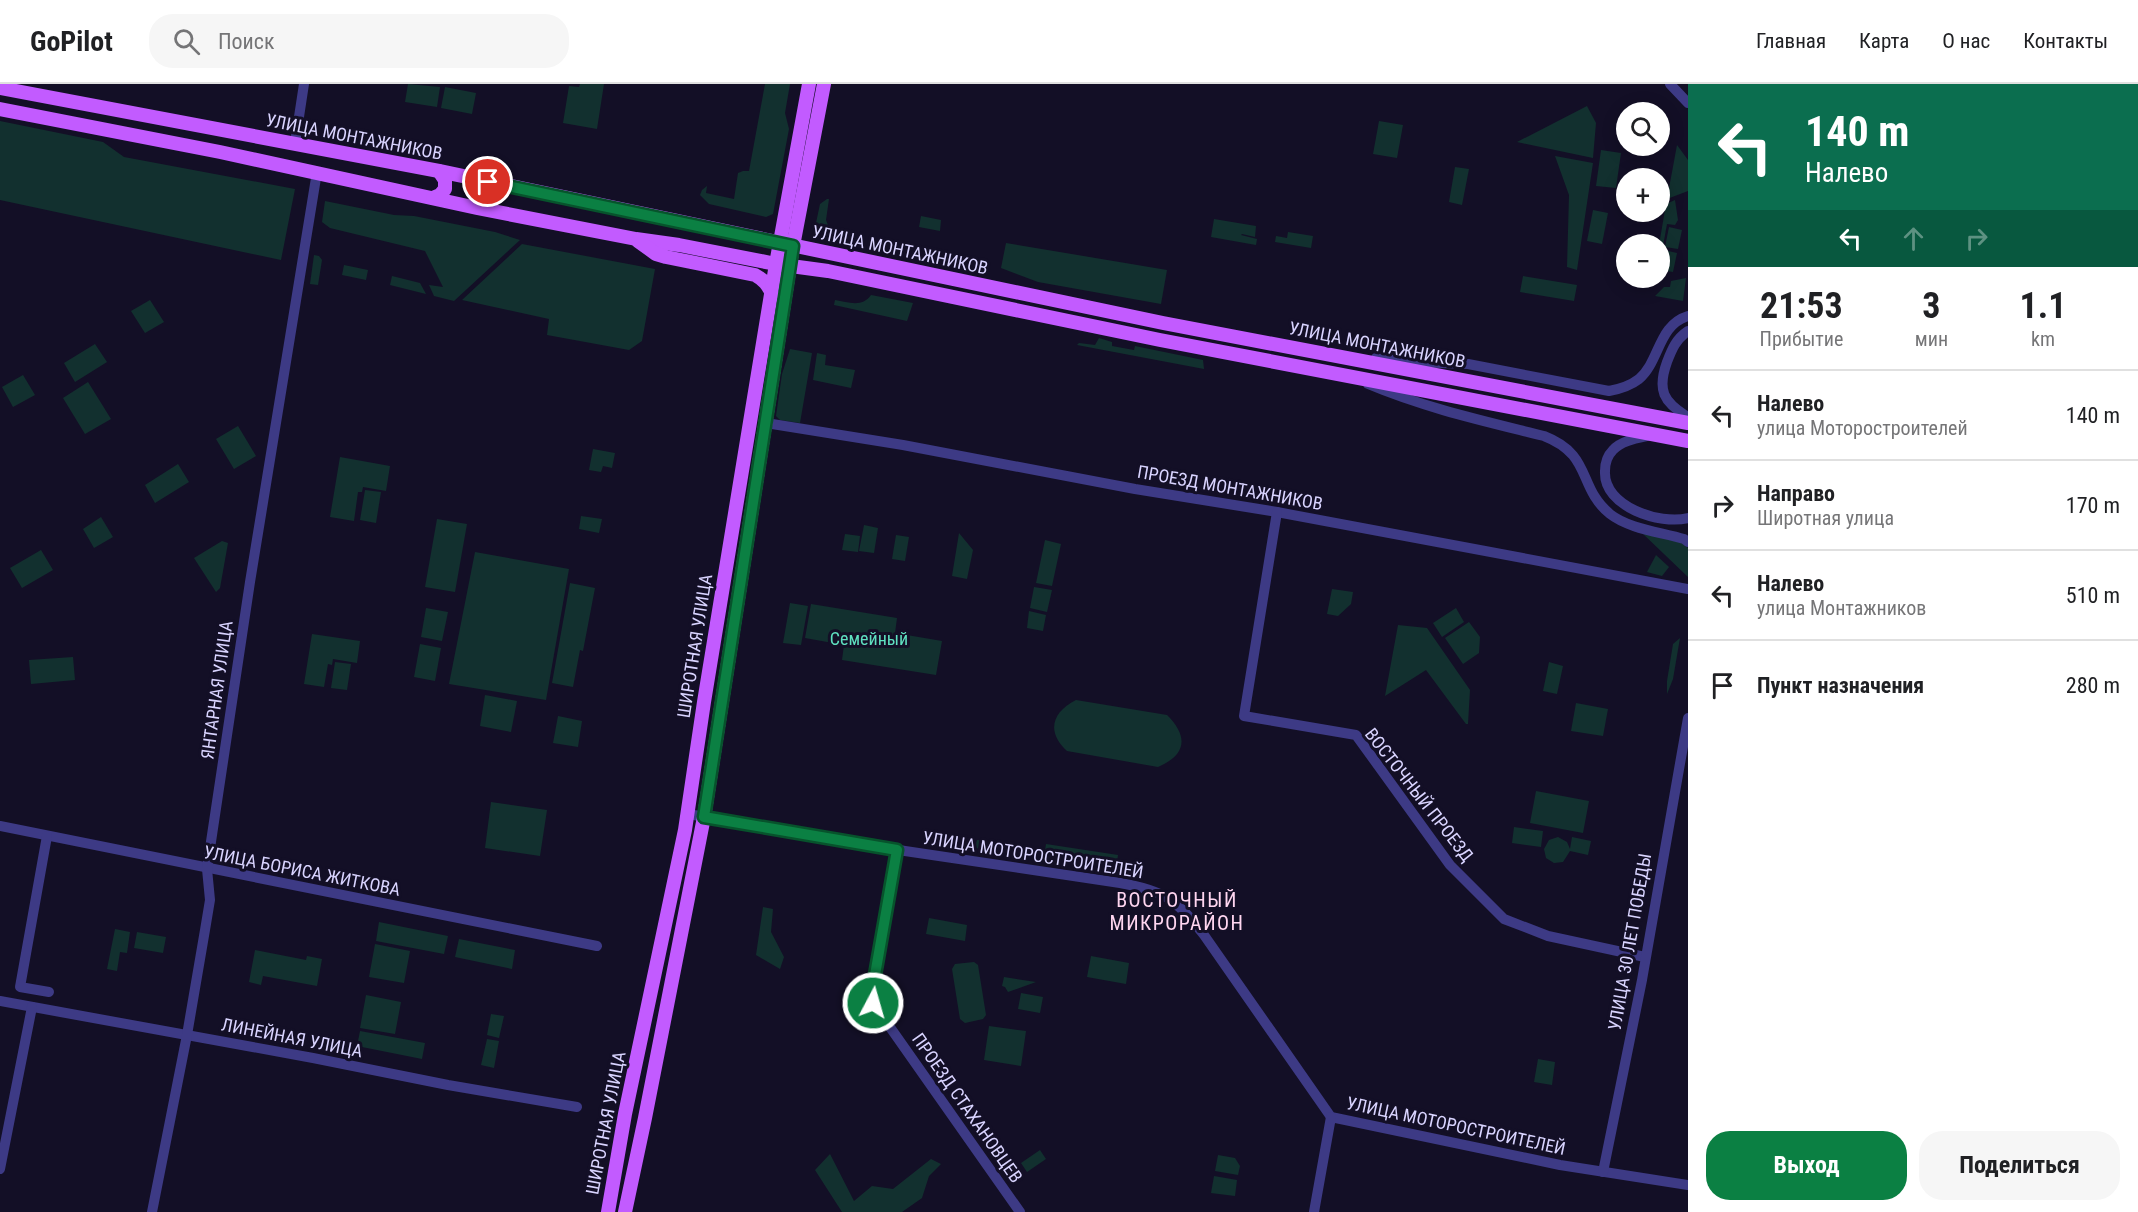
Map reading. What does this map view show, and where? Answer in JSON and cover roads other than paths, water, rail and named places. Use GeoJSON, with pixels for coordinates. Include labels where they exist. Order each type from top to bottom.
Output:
{"type":"FeatureCollection","features":[{"type":"Feature","properties":{"kind":"main road","name":"ШИРОТНАЯ УЛИЦА"},"geometry":{"type":"LineString","coordinates":[[787,245],[809,84]]}},
{"type":"Feature","properties":{"kind":"main road","name":"ШИРОТНАЯ УЛИЦА"},"geometry":{"type":"LineString","coordinates":[[625,1212],[704,817],[766,423],[783,265],[824,84]]}},
{"type":"Feature","properties":{"kind":"main road","name":"УЛИЦА МОНТАЖНИКОВ"},"geometry":{"type":"LineString","coordinates":[[0,88],[439,171],[1163,323],[1688,423]]}},
{"type":"Feature","properties":{"kind":"main road","name":"УЛИЦА МОНТАЖНИКОВ"},"geometry":{"type":"LineString","coordinates":[[0,109],[636,239],[921,289],[1076,323],[1356,379],[1688,441]]}},
{"type":"Feature","properties":{"kind":"main road"},"geometry":{"type":"LineString","coordinates":[[156,140],[151,136],[149,127],[154,121],[160,119]]}},
{"type":"Feature","properties":{"kind":"main road"},"geometry":{"type":"LineString","coordinates":[[434,198],[446,189],[445,180],[439,171]]}},
{"type":"Feature","properties":{"kind":"main road"},"geometry":{"type":"LineString","coordinates":[[636,239],[656,254],[755,275],[762,279],[772,294]]}},
{"type":"Feature","properties":{"kind":"main road","name":"ШИРОТНАЯ УЛИЦА"},"geometry":{"type":"LineString","coordinates":[[608,1212],[625,1114],[688,814],[772,294],[783,265]]}},
{"type":"Feature","properties":{"kind":"main road"},"geometry":{"type":"LineString","coordinates":[[729,550],[730,555],[735,559],[742,557],[745,553]]}},
{"type":"Feature","properties":{"kind":"main road"},"geometry":{"type":"LineString","coordinates":[[723,588],[732,582],[736,584],[739,591]]}},
{"type":"Feature","properties":{"kind":"main road"},"geometry":{"type":"LineString","coordinates":[[633,1077],[634,1083],[639,1086],[644,1087],[652,1081]]}},
{"type":"Feature","properties":{"kind":"main road"},"geometry":{"type":"LineString","coordinates":[[625,1114],[628,1108],[640,1107],[645,1111],[645,1118]]}},
{"type":"Feature","properties":{"kind":"street"},"geometry":{"type":"LineString","coordinates":[[294,143],[304,84]]}},
{"type":"Feature","properties":{"kind":"street"},"geometry":{"type":"LineString","coordinates":[[1670,84],[1688,103]]}},
{"type":"Feature","properties":{"kind":"street","name":"ЯНТАРНАЯ УЛИЦА"},"geometry":{"type":"LineString","coordinates":[[152,1212],[187,1035],[210,900],[207,869],[250,582],[317,172]]}},
{"type":"Feature","properties":{"kind":"street"},"geometry":{"type":"LineString","coordinates":[[1316,351],[1415,362],[1468,364],[1609,391],[1630,385],[1641,378],[1668,329],[1681,318],[1688,316]]}},
{"type":"Feature","properties":{"kind":"street"},"geometry":{"type":"LineString","coordinates":[[1688,331],[1673,346],[1662,377],[1662,389],[1667,400],[1675,409],[1688,417]]}},
{"type":"Feature","properties":{"kind":"street"},"geometry":{"type":"LineString","coordinates":[[1356,379],[1396,396],[1442,411],[1559,441],[1577,459],[1591,491],[1612,515],[1633,525],[1688,542]]}},
{"type":"Feature","properties":{"kind":"street","name":"ПРОЕЗД МОНТАЖНИКОВ"},"geometry":{"type":"LineString","coordinates":[[766,423],[903,445],[1135,489],[1277,512],[1688,589]]}},
{"type":"Feature","properties":{"kind":"street"},"geometry":{"type":"LineString","coordinates":[[1653,435],[1626,442],[1614,449],[1605,461],[1604,477],[1609,491],[1618,501],[1639,512],[1672,519],[1688,518]]}},
{"type":"Feature","properties":{"kind":"street","name":"ВОСТОЧНЫЙ ПРОЕЗД"},"geometry":{"type":"LineString","coordinates":[[1277,512],[1244,716],[1356,735],[1450,865],[1504,919],[1548,936],[1645,957]]}},
{"type":"Feature","properties":{"kind":"street","name":"УЛИЦА 30 ЛЕТ ПОБЕДЫ"},"geometry":{"type":"LineString","coordinates":[[1603,1172],[1645,957],[1688,717]]}},
{"type":"Feature","properties":{"kind":"street","name":"УЛИЦА МОТОРОСТРОИТЕЛЕЙ"},"geometry":{"type":"LineString","coordinates":[[688,814],[897,850],[1129,885],[1164,895],[1184,910],[1204,934],[1331,1117],[1560,1165],[1688,1185]]}},
{"type":"Feature","properties":{"kind":"street","name":"УЛИЦА БОРИСА ЖИТКОВА"},"geometry":{"type":"LineString","coordinates":[[0,826],[597,946]]}},
{"type":"Feature","properties":{"kind":"street"},"geometry":{"type":"LineString","coordinates":[[47,836],[20,987],[49,992]]}},
{"type":"Feature","properties":{"kind":"street","name":"ПРОЕЗД СТАХАНОВЦЕВ"},"geometry":{"type":"LineString","coordinates":[[897,850],[872,992],[873,1003],[1020,1212]]}},
{"type":"Feature","properties":{"kind":"street","name":"ЛИНЕЙНАЯ УЛИЦА"},"geometry":{"type":"LineString","coordinates":[[0,1001],[577,1107]]}},
{"type":"Feature","properties":{"kind":"street"},"geometry":{"type":"LineString","coordinates":[[0,1169],[32,1007]]}},
{"type":"Feature","properties":{"kind":"street"},"geometry":{"type":"LineString","coordinates":[[1314,1212],[1331,1117]]}},
{"type":"Feature","properties":{"kind":"district","name":"ВОСТОЧНЫЙ МИКРОРАЙОН"},"geometry":{"type":"Point","coordinates":[1177,912]}},
{"type":"Feature","properties":{"kind":"park label","name":"Семейный"},"geometry":{"type":"Point","coordinates":[869,639]}}]}
